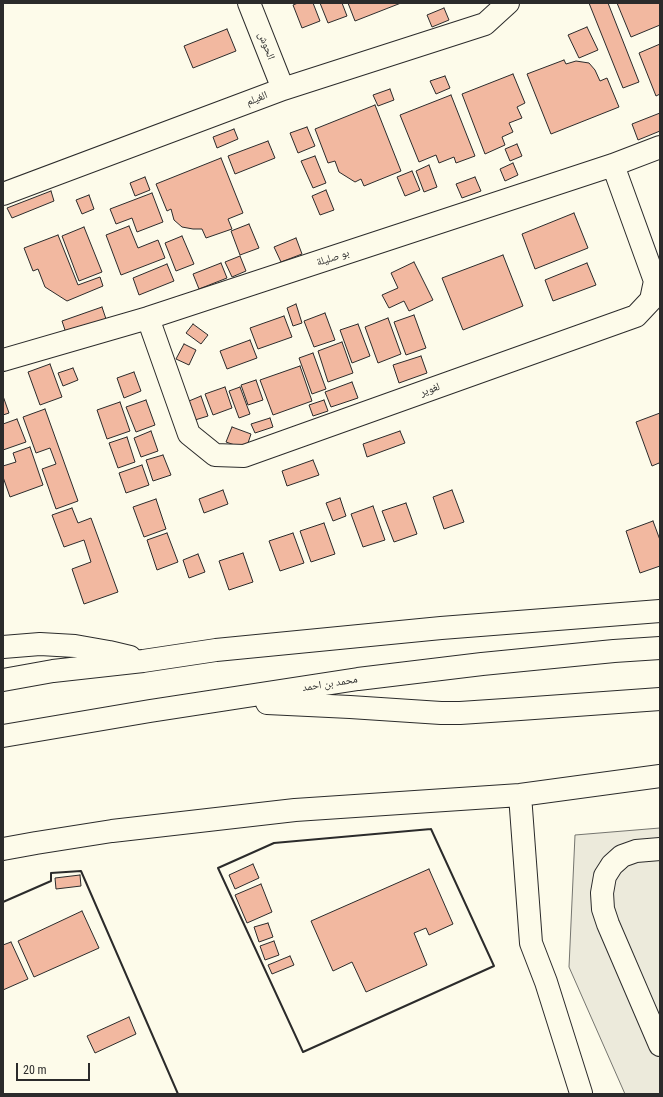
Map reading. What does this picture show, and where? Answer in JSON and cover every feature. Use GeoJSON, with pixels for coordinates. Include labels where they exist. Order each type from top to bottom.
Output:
{"type":"FeatureCollection","features":[{"type":"Feature","properties":{"kind":"street","name":"الحوش"},"geometry":{"type":"LineString","coordinates":[[249,3],[283,89]]}},
{"type":"Feature","properties":{"kind":"street","name":"الغيلم"},"geometry":{"type":"LineString","coordinates":[[3,194],[283,89],[485,24],[508,3]]}},
{"type":"Feature","properties":{"kind":"street","name":"بو صليلة"},"geometry":{"type":"LineString","coordinates":[[4,358],[148,318],[613,166],[660,146]]}},
{"type":"Feature","properties":{"kind":"street","name":"لغوير"},"geometry":{"type":"LineString","coordinates":[[148,318],[189,434],[215,455],[244,456],[636,316],[651,300],[655,280],[613,166]]}},
{"type":"Feature","properties":{"kind":"street"},"geometry":{"type":"LineString","coordinates":[[3,680],[216,650],[441,628],[660,611]]}},
{"type":"Feature","properties":{"kind":"street"},"geometry":{"type":"LineString","coordinates":[[3,647],[40,644],[75,646],[110,652],[143,661]]}},
{"type":"Feature","properties":{"kind":"street","name":"محمد بن احمد"},"geometry":{"type":"LineString","coordinates":[[3,736],[142,712],[358,679],[474,665],[660,648]]}},
{"type":"Feature","properties":{"kind":"street"},"geometry":{"type":"LineString","coordinates":[[228,700],[460,713],[660,699]]}},
{"type":"Feature","properties":{"kind":"street"},"geometry":{"type":"LineString","coordinates":[[3,849],[105,832],[296,810],[520,795],[660,776]]}},
{"type":"Feature","properties":{"kind":"street"},"geometry":{"type":"LineString","coordinates":[[520,795],[531,943],[546,982],[580,1094]]}},
{"type":"Feature","properties":{"kind":"street"},"geometry":{"type":"LineString","coordinates":[[660,849],[636,851],[622,856],[612,865],[605,876],[602,892],[603,909],[608,924],[660,1045]]}},
{"type":"Feature","properties":{"kind":"shaded area"},"geometry":{"type":"Polygon","coordinates":[[[660,828],[660,1094],[625,1094],[569,967],[575,835],[660,828]]]}},
{"type":"Feature","properties":{"kind":"building"},"geometry":{"type":"Polygon","coordinates":[[[298,3],[313,3],[320,21],[302,28],[293,5],[298,3]]]}},
{"type":"Feature","properties":{"kind":"building"},"geometry":{"type":"Polygon","coordinates":[[[320,3],[342,3],[347,16],[328,23],[320,3]]]}},
{"type":"Feature","properties":{"kind":"building"},"geometry":{"type":"Polygon","coordinates":[[[348,3],[401,3],[355,21],[348,3]]]}},
{"type":"Feature","properties":{"kind":"building"},"geometry":{"type":"Polygon","coordinates":[[[589,3],[608,3],[639,82],[623,88],[589,3]]]}},
{"type":"Feature","properties":{"kind":"building"},"geometry":{"type":"Polygon","coordinates":[[[617,3],[660,3],[660,25],[631,37],[617,3]]]}},
{"type":"Feature","properties":{"kind":"building"},"geometry":{"type":"Polygon","coordinates":[[[444,8],[449,20],[432,27],[427,15],[444,8]]]}},
{"type":"Feature","properties":{"kind":"building"},"geometry":{"type":"Polygon","coordinates":[[[587,27],[598,50],[579,58],[568,35],[587,27]]]}},
{"type":"Feature","properties":{"kind":"building"},"geometry":{"type":"Polygon","coordinates":[[[227,29],[236,51],[193,68],[184,46],[227,29]]]}},
{"type":"Feature","properties":{"kind":"building"},"geometry":{"type":"Polygon","coordinates":[[[660,44],[660,94],[656,96],[639,53],[660,44]]]}},
{"type":"Feature","properties":{"kind":"building"},"geometry":{"type":"Polygon","coordinates":[[[564,60],[566,64],[576,61],[589,63],[595,70],[600,81],[607,78],[619,107],[551,134],[527,74],[564,60]]]}},
{"type":"Feature","properties":{"kind":"building"},"geometry":{"type":"Polygon","coordinates":[[[513,74],[525,103],[517,107],[522,118],[509,123],[513,132],[502,137],[505,145],[485,154],[462,94],[513,74]]]}},
{"type":"Feature","properties":{"kind":"building"},"geometry":{"type":"Polygon","coordinates":[[[445,76],[450,88],[436,94],[430,81],[445,76]]]}},
{"type":"Feature","properties":{"kind":"building"},"geometry":{"type":"Polygon","coordinates":[[[390,89],[394,100],[378,106],[373,95],[390,89]]]}},
{"type":"Feature","properties":{"kind":"building"},"geometry":{"type":"Polygon","coordinates":[[[451,95],[475,156],[456,163],[454,157],[439,163],[436,155],[419,162],[400,115],[451,95]]]}},
{"type":"Feature","properties":{"kind":"building"},"geometry":{"type":"Polygon","coordinates":[[[375,105],[401,171],[364,186],[361,179],[355,182],[339,172],[335,161],[328,163],[315,129],[375,105]]]}},
{"type":"Feature","properties":{"kind":"building"},"geometry":{"type":"Polygon","coordinates":[[[660,113],[660,131],[638,140],[632,124],[660,113]]]}},
{"type":"Feature","properties":{"kind":"building"},"geometry":{"type":"Polygon","coordinates":[[[307,127],[315,146],[298,153],[290,133],[307,127]]]}},
{"type":"Feature","properties":{"kind":"building"},"geometry":{"type":"Polygon","coordinates":[[[234,129],[238,139],[217,148],[213,137],[234,129]]]}},
{"type":"Feature","properties":{"kind":"building"},"geometry":{"type":"Polygon","coordinates":[[[268,141],[275,158],[235,174],[228,156],[268,141]]]}},
{"type":"Feature","properties":{"kind":"building"},"geometry":{"type":"Polygon","coordinates":[[[517,144],[522,156],[510,161],[505,149],[517,144]]]}},
{"type":"Feature","properties":{"kind":"building"},"geometry":{"type":"Polygon","coordinates":[[[315,156],[326,183],[313,188],[301,161],[315,156]]]}},
{"type":"Feature","properties":{"kind":"building"},"geometry":{"type":"Polygon","coordinates":[[[221,158],[243,213],[228,219],[232,229],[206,238],[202,229],[182,227],[174,220],[171,209],[167,211],[156,184],[221,158]]]}},
{"type":"Feature","properties":{"kind":"building"},"geometry":{"type":"Polygon","coordinates":[[[513,163],[518,175],[505,181],[500,169],[513,163]]]}},
{"type":"Feature","properties":{"kind":"building"},"geometry":{"type":"Polygon","coordinates":[[[429,165],[437,187],[424,192],[416,171],[429,165]]]}},
{"type":"Feature","properties":{"kind":"building"},"geometry":{"type":"Polygon","coordinates":[[[412,171],[420,190],[405,196],[397,177],[412,171]]]}},
{"type":"Feature","properties":{"kind":"building"},"geometry":{"type":"Polygon","coordinates":[[[145,177],[150,190],[135,196],[130,183],[145,177]]]}},
{"type":"Feature","properties":{"kind":"building"},"geometry":{"type":"Polygon","coordinates":[[[475,177],[481,191],[462,198],[456,184],[475,177]]]}},
{"type":"Feature","properties":{"kind":"building"},"geometry":{"type":"Polygon","coordinates":[[[326,190],[334,210],[320,215],[312,196],[326,190]]]}},
{"type":"Feature","properties":{"kind":"building"},"geometry":{"type":"Polygon","coordinates":[[[51,191],[54,201],[12,218],[7,208],[51,191]]]}},
{"type":"Feature","properties":{"kind":"building"},"geometry":{"type":"Polygon","coordinates":[[[152,193],[163,222],[137,232],[132,218],[116,224],[110,209],[152,193]]]}},
{"type":"Feature","properties":{"kind":"building"},"geometry":{"type":"Polygon","coordinates":[[[89,195],[94,209],[82,214],[76,200],[89,195]]]}},
{"type":"Feature","properties":{"kind":"building"},"geometry":{"type":"Polygon","coordinates":[[[574,213],[588,248],[535,269],[522,234],[574,213]]]}},
{"type":"Feature","properties":{"kind":"building"},"geometry":{"type":"Polygon","coordinates":[[[249,224],[259,248],[240,255],[231,231],[249,224]]]}},
{"type":"Feature","properties":{"kind":"building"},"geometry":{"type":"Polygon","coordinates":[[[129,226],[138,248],[158,240],[165,258],[121,275],[106,235],[129,226]]]}},
{"type":"Feature","properties":{"kind":"building"},"geometry":{"type":"Polygon","coordinates":[[[84,227],[102,272],[79,281],[62,236],[84,227]]]}},
{"type":"Feature","properties":{"kind":"building"},"geometry":{"type":"Polygon","coordinates":[[[58,235],[78,285],[100,277],[103,286],[67,301],[45,287],[38,269],[33,271],[24,248],[58,235]]]}},
{"type":"Feature","properties":{"kind":"building"},"geometry":{"type":"Polygon","coordinates":[[[182,236],[194,264],[176,271],[165,243],[182,236]]]}},
{"type":"Feature","properties":{"kind":"building"},"geometry":{"type":"Polygon","coordinates":[[[296,238],[302,254],[281,262],[274,247],[296,238]]]}},
{"type":"Feature","properties":{"kind":"building"},"geometry":{"type":"Polygon","coordinates":[[[503,255],[523,306],[463,330],[442,278],[503,255]]]}},
{"type":"Feature","properties":{"kind":"building"},"geometry":{"type":"Polygon","coordinates":[[[240,256],[246,271],[232,277],[225,262],[240,256]]]}},
{"type":"Feature","properties":{"kind":"building"},"geometry":{"type":"Polygon","coordinates":[[[414,262],[433,300],[409,311],[404,301],[389,308],[382,295],[398,288],[391,273],[414,262]]]}},
{"type":"Feature","properties":{"kind":"building"},"geometry":{"type":"Polygon","coordinates":[[[221,263],[227,278],[199,289],[193,274],[221,263]]]}},
{"type":"Feature","properties":{"kind":"building"},"geometry":{"type":"Polygon","coordinates":[[[587,263],[596,285],[553,301],[545,280],[587,263]]]}},
{"type":"Feature","properties":{"kind":"building"},"geometry":{"type":"Polygon","coordinates":[[[167,264],[174,281],[139,295],[133,278],[167,264]]]}},
{"type":"Feature","properties":{"kind":"building"},"geometry":{"type":"Polygon","coordinates":[[[296,304],[302,323],[293,326],[287,308],[296,304]]]}},
{"type":"Feature","properties":{"kind":"building"},"geometry":{"type":"Polygon","coordinates":[[[102,307],[107,322],[67,336],[62,321],[102,307]]]}},
{"type":"Feature","properties":{"kind":"building"},"geometry":{"type":"Polygon","coordinates":[[[325,313],[335,340],[314,347],[304,321],[325,313]]]}},
{"type":"Feature","properties":{"kind":"building"},"geometry":{"type":"Polygon","coordinates":[[[414,315],[426,348],[406,355],[394,322],[414,315]]]}},
{"type":"Feature","properties":{"kind":"building"},"geometry":{"type":"Polygon","coordinates":[[[284,316],[292,337],[258,349],[250,328],[284,316]]]}},
{"type":"Feature","properties":{"kind":"building"},"geometry":{"type":"Polygon","coordinates":[[[388,318],[401,354],[378,363],[365,327],[388,318]]]}},
{"type":"Feature","properties":{"kind":"building"},"geometry":{"type":"Polygon","coordinates":[[[193,324],[208,335],[201,344],[186,333],[193,324]]]}},
{"type":"Feature","properties":{"kind":"building"},"geometry":{"type":"Polygon","coordinates":[[[358,324],[370,356],[352,363],[340,330],[358,324]]]}},
{"type":"Feature","properties":{"kind":"building"},"geometry":{"type":"Polygon","coordinates":[[[250,340],[257,358],[227,369],[220,351],[250,340]]]}},
{"type":"Feature","properties":{"kind":"building"},"geometry":{"type":"Polygon","coordinates":[[[342,342],[353,373],[328,382],[318,351],[342,342]]]}},
{"type":"Feature","properties":{"kind":"building"},"geometry":{"type":"Polygon","coordinates":[[[184,344],[196,350],[189,365],[176,359],[184,344]]]}},
{"type":"Feature","properties":{"kind":"building"},"geometry":{"type":"Polygon","coordinates":[[[313,353],[326,389],[312,394],[299,358],[313,353]]]}},
{"type":"Feature","properties":{"kind":"building"},"geometry":{"type":"Polygon","coordinates":[[[421,356],[427,373],[399,383],[393,365],[421,356]]]}},
{"type":"Feature","properties":{"kind":"building"},"geometry":{"type":"Polygon","coordinates":[[[50,364],[62,397],[40,405],[28,372],[50,364]]]}},
{"type":"Feature","properties":{"kind":"building"},"geometry":{"type":"Polygon","coordinates":[[[300,366],[312,401],[273,415],[260,380],[300,366]]]}},
{"type":"Feature","properties":{"kind":"building"},"geometry":{"type":"Polygon","coordinates":[[[73,368],[78,380],[63,386],[58,373],[73,368]]]}},
{"type":"Feature","properties":{"kind":"building"},"geometry":{"type":"Polygon","coordinates":[[[134,372],[141,391],[124,398],[117,378],[134,372]]]}},
{"type":"Feature","properties":{"kind":"building"},"geometry":{"type":"Polygon","coordinates":[[[256,380],[263,400],[248,405],[241,385],[256,380]]]}},
{"type":"Feature","properties":{"kind":"building"},"geometry":{"type":"Polygon","coordinates":[[[352,382],[358,398],[331,407],[325,392],[352,382]]]}},
{"type":"Feature","properties":{"kind":"building"},"geometry":{"type":"Polygon","coordinates":[[[225,387],[232,408],[213,415],[205,394],[225,387]]]}},
{"type":"Feature","properties":{"kind":"building"},"geometry":{"type":"Polygon","coordinates":[[[240,387],[250,414],[239,418],[229,391],[240,387]]]}},
{"type":"Feature","properties":{"kind":"building"},"geometry":{"type":"Polygon","coordinates":[[[3,396],[9,413],[3,415],[3,396]]]}},
{"type":"Feature","properties":{"kind":"building"},"geometry":{"type":"Polygon","coordinates":[[[201,396],[208,416],[195,420],[189,401],[201,396]]]}},
{"type":"Feature","properties":{"kind":"building"},"geometry":{"type":"Polygon","coordinates":[[[146,400],[155,425],[136,432],[126,407],[146,400]]]}},
{"type":"Feature","properties":{"kind":"building"},"geometry":{"type":"Polygon","coordinates":[[[324,400],[328,411],[313,416],[309,405],[324,400]]]}},
{"type":"Feature","properties":{"kind":"building"},"geometry":{"type":"Polygon","coordinates":[[[120,402],[130,431],[107,439],[97,410],[120,402]]]}},
{"type":"Feature","properties":{"kind":"building"},"geometry":{"type":"Polygon","coordinates":[[[45,409],[78,501],[56,509],[42,469],[56,464],[50,448],[36,453],[23,417],[45,409]]]}},
{"type":"Feature","properties":{"kind":"building"},"geometry":{"type":"Polygon","coordinates":[[[660,413],[660,466],[659,463],[652,466],[636,422],[660,413]]]}},
{"type":"Feature","properties":{"kind":"building"},"geometry":{"type":"Polygon","coordinates":[[[270,418],[273,427],[255,433],[251,424],[270,418]]]}},
{"type":"Feature","properties":{"kind":"building"},"geometry":{"type":"Polygon","coordinates":[[[17,419],[26,442],[3,450],[3,424],[17,419]]]}},
{"type":"Feature","properties":{"kind":"building"},"geometry":{"type":"Polygon","coordinates":[[[232,427],[251,434],[246,449],[226,442],[232,427]]]}},
{"type":"Feature","properties":{"kind":"building"},"geometry":{"type":"Polygon","coordinates":[[[151,431],[158,451],[141,457],[134,438],[151,431]]]}},
{"type":"Feature","properties":{"kind":"building"},"geometry":{"type":"Polygon","coordinates":[[[400,431],[405,443],[367,457],[363,444],[400,431]]]}},
{"type":"Feature","properties":{"kind":"building"},"geometry":{"type":"Polygon","coordinates":[[[127,437],[135,462],[118,468],[109,443],[127,437]]]}},
{"type":"Feature","properties":{"kind":"building"},"geometry":{"type":"Polygon","coordinates":[[[30,447],[43,485],[10,497],[3,477],[3,466],[16,462],[13,453],[30,447]]]}},
{"type":"Feature","properties":{"kind":"building"},"geometry":{"type":"Polygon","coordinates":[[[163,455],[171,475],[153,481],[146,460],[163,455]]]}},
{"type":"Feature","properties":{"kind":"building"},"geometry":{"type":"Polygon","coordinates":[[[313,460],[319,475],[287,486],[282,471],[313,460]]]}},
{"type":"Feature","properties":{"kind":"building"},"geometry":{"type":"Polygon","coordinates":[[[142,465],[149,485],[126,493],[119,473],[142,465]]]}},
{"type":"Feature","properties":{"kind":"building"},"geometry":{"type":"Polygon","coordinates":[[[223,490],[228,504],[204,513],[199,499],[223,490]]]}},
{"type":"Feature","properties":{"kind":"building"},"geometry":{"type":"Polygon","coordinates":[[[452,490],[464,522],[444,529],[433,497],[452,490]]]}},
{"type":"Feature","properties":{"kind":"building"},"geometry":{"type":"Polygon","coordinates":[[[340,498],[346,516],[333,521],[326,503],[340,498]]]}},
{"type":"Feature","properties":{"kind":"building"},"geometry":{"type":"Polygon","coordinates":[[[156,499],[166,529],[144,537],[133,507],[156,499]]]}},
{"type":"Feature","properties":{"kind":"building"},"geometry":{"type":"Polygon","coordinates":[[[406,503],[417,534],[394,542],[382,511],[406,503]]]}},
{"type":"Feature","properties":{"kind":"building"},"geometry":{"type":"Polygon","coordinates":[[[373,506],[385,540],[363,547],[351,514],[373,506]]]}},
{"type":"Feature","properties":{"kind":"building"},"geometry":{"type":"Polygon","coordinates":[[[72,508],[78,523],[91,518],[118,592],[84,604],[72,569],[91,562],[84,540],[64,547],[52,515],[72,508]]]}},
{"type":"Feature","properties":{"kind":"building"},"geometry":{"type":"Polygon","coordinates":[[[653,521],[660,540],[660,566],[640,573],[626,531],[653,521]]]}},
{"type":"Feature","properties":{"kind":"building"},"geometry":{"type":"Polygon","coordinates":[[[324,523],[335,554],[311,562],[300,531],[324,523]]]}},
{"type":"Feature","properties":{"kind":"building"},"geometry":{"type":"Polygon","coordinates":[[[167,533],[178,562],[157,570],[147,540],[167,533]]]}},
{"type":"Feature","properties":{"kind":"building"},"geometry":{"type":"Polygon","coordinates":[[[293,533],[304,563],[280,571],[269,541],[293,533]]]}},
{"type":"Feature","properties":{"kind":"building"},"geometry":{"type":"Polygon","coordinates":[[[243,553],[253,582],[229,590],[219,561],[243,553]]]}},
{"type":"Feature","properties":{"kind":"building"},"geometry":{"type":"Polygon","coordinates":[[[198,554],[205,572],[189,578],[183,560],[198,554]]]}},
{"type":"Feature","properties":{"kind":"building"},"geometry":{"type":"Polygon","coordinates":[[[253,864],[259,878],[235,889],[229,875],[253,864]]]}},
{"type":"Feature","properties":{"kind":"building"},"geometry":{"type":"Polygon","coordinates":[[[429,869],[453,924],[429,935],[426,928],[414,933],[427,965],[366,992],[352,962],[333,971],[311,921],[429,869]]]}},
{"type":"Feature","properties":{"kind":"building"},"geometry":{"type":"Polygon","coordinates":[[[80,875],[81,886],[56,889],[55,878],[80,875]]]}},
{"type":"Feature","properties":{"kind":"building"},"geometry":{"type":"Polygon","coordinates":[[[261,884],[272,912],[247,923],[235,895],[261,884]]]}},
{"type":"Feature","properties":{"kind":"building"},"geometry":{"type":"Polygon","coordinates":[[[82,911],[99,948],[34,977],[18,941],[82,911]]]}},
{"type":"Feature","properties":{"kind":"building"},"geometry":{"type":"Polygon","coordinates":[[[268,923],[273,937],[259,942],[254,927],[268,923]]]}},
{"type":"Feature","properties":{"kind":"building"},"geometry":{"type":"Polygon","coordinates":[[[274,941],[279,955],[265,960],[260,946],[274,941]]]}},
{"type":"Feature","properties":{"kind":"building"},"geometry":{"type":"Polygon","coordinates":[[[11,942],[28,979],[3,990],[3,945],[11,942]]]}},
{"type":"Feature","properties":{"kind":"building"},"geometry":{"type":"Polygon","coordinates":[[[290,956],[294,965],[272,974],[268,965],[290,956]]]}},
{"type":"Feature","properties":{"kind":"building"},"geometry":{"type":"Polygon","coordinates":[[[129,1017],[136,1034],[95,1053],[87,1036],[129,1017]]]}},
{"type":"Feature","properties":{"kind":"wall"},"geometry":{"type":"LineString","coordinates":[[431,829],[494,966],[303,1052],[218,868],[274,843],[431,829]]}},
{"type":"Feature","properties":{"kind":"wall"},"geometry":{"type":"LineString","coordinates":[[3,902],[51,881],[51,873],[81,871],[178,1094]]}}]}
